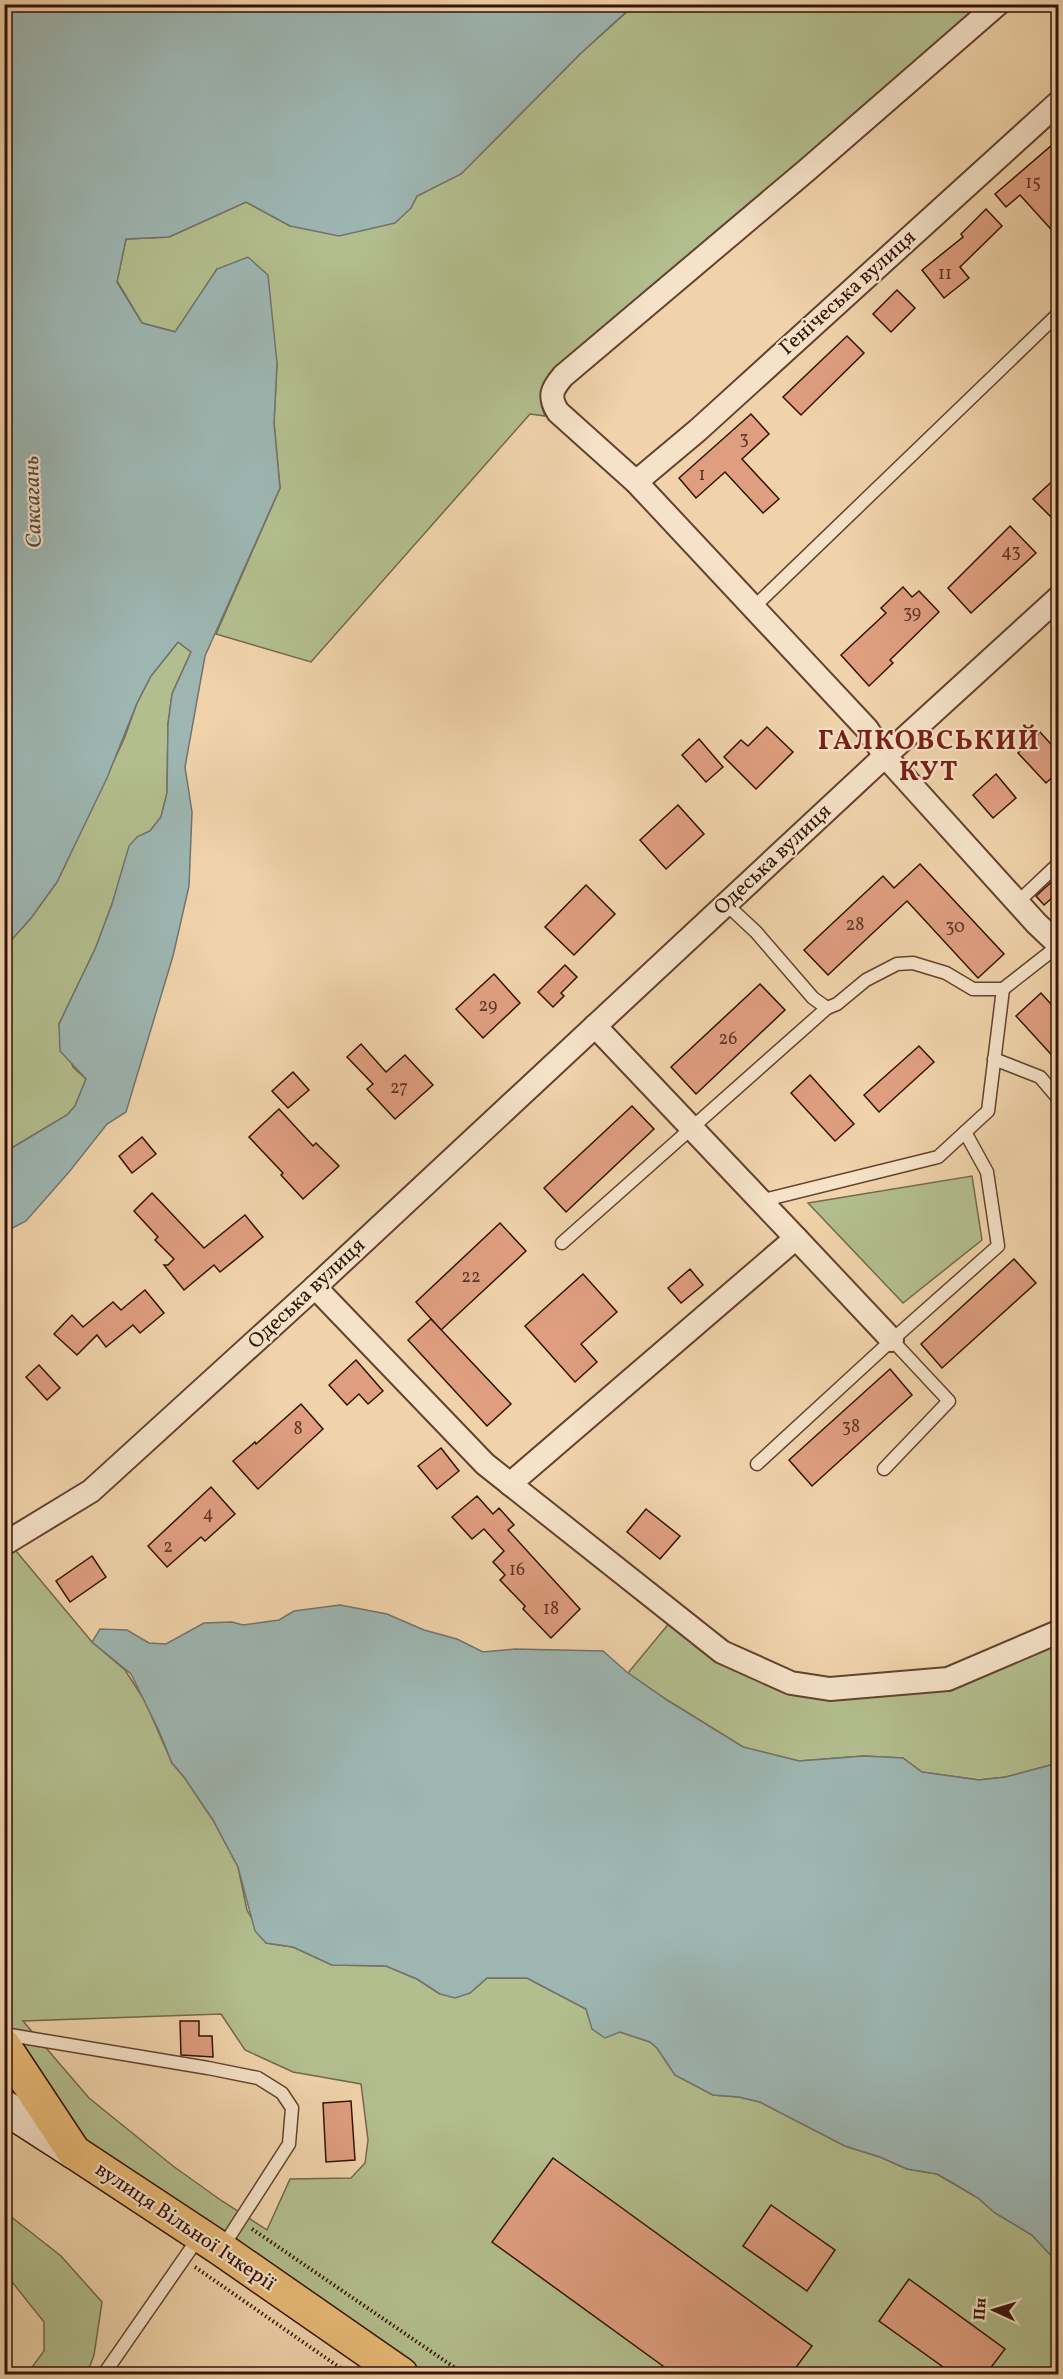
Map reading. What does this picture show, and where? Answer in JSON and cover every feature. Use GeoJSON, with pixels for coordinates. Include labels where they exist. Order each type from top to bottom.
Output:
{"type":"FeatureCollection","features":[{"type":"Feature","properties":{"kind":"main road","name":"вулиця Вільної Ічкерії"},"geometry":{"type":"LineString","coordinates":[[4,2046],[74,2152],[202,2248],[401,2374]]}},
{"type":"Feature","properties":{"kind":"street"},"geometry":{"type":"LineString","coordinates":[[998,4],[807,170],[563,376],[551,391],[551,401],[558,412],[636,482],[754,607],[867,729],[885,756],[1059,945]]}},
{"type":"Feature","properties":{"kind":"street","name":"Генічеська вулиця"},"geometry":{"type":"LineString","coordinates":[[636,482],[698,430],[1059,103]]}},
{"type":"Feature","properties":{"kind":"street","name":"Одеська вулиця"},"geometry":{"type":"LineString","coordinates":[[4,1544],[91,1491],[315,1287],[885,756],[1059,598]]}},
{"type":"Feature","properties":{"kind":"street"},"geometry":{"type":"LineString","coordinates":[[595,1026],[892,1340]]}},
{"type":"Feature","properties":{"kind":"street"},"geometry":{"type":"LineString","coordinates":[[510,1484],[796,1238]]}},
{"type":"Feature","properties":{"kind":"street"},"geometry":{"type":"LineString","coordinates":[[315,1287],[484,1464],[722,1652],[791,1683],[830,1689],[948,1679],[1059,1632]]}},
{"type":"Feature","properties":{"kind":"street"},"geometry":{"type":"LineString","coordinates":[[4,2107],[74,2152]]}},
{"type":"Feature","properties":{"kind":"lane"},"geometry":{"type":"LineString","coordinates":[[754,607],[1059,314]]}},
{"type":"Feature","properties":{"kind":"lane"},"geometry":{"type":"LineString","coordinates":[[1018,902],[1059,864]]}},
{"type":"Feature","properties":{"kind":"lane"},"geometry":{"type":"LineString","coordinates":[[726,904],[756,932],[813,998],[827,1008]]}},
{"type":"Feature","properties":{"kind":"lane"},"geometry":{"type":"LineString","coordinates":[[562,1243],[827,1008],[837,1004],[866,980],[897,964],[913,963],[946,973],[974,989],[1003,989],[1059,945]]}},
{"type":"Feature","properties":{"kind":"lane"},"geometry":{"type":"LineString","coordinates":[[760,1201],[938,1157],[988,1110],[1003,989]]}},
{"type":"Feature","properties":{"kind":"lane"},"geometry":{"type":"LineString","coordinates":[[994,1059],[1040,1077],[1059,1098]]}},
{"type":"Feature","properties":{"kind":"lane"},"geometry":{"type":"LineString","coordinates":[[757,1464],[998,1246],[987,1172],[965,1132]]}},
{"type":"Feature","properties":{"kind":"lane"},"geometry":{"type":"LineString","coordinates":[[884,1469],[949,1401],[892,1340]]}},
{"type":"Feature","properties":{"kind":"lane"},"geometry":{"type":"LineString","coordinates":[[4,2034],[258,2078],[282,2093],[292,2108],[290,2144],[240,2220],[202,2248],[104,2374]]}},
{"type":"Feature","properties":{"kind":"path"},"geometry":{"type":"LineString","coordinates":[[240,2220],[464,2374]]}},
{"type":"Feature","properties":{"kind":"path"},"geometry":{"type":"LineString","coordinates":[[202,2248],[349,2374]]}},
{"type":"Feature","properties":{"kind":"green space"},"geometry":{"type":"Polygon","coordinates":[[[637,5],[985,5],[555,370],[542,392],[541,402],[545,416],[530,414],[311,662],[216,634],[280,488],[274,423],[277,363],[217,269],[176,332],[142,323],[117,281],[126,239],[169,237],[246,202],[290,226],[411,208],[417,196],[461,174],[580,54],[637,5]]]}},
{"type":"Feature","properties":{"kind":"green space"},"geometry":{"type":"Polygon","coordinates":[[[178,642],[191,652],[172,694],[168,724],[167,793],[161,817],[150,831],[137,837],[96,947],[59,1024],[73,1067],[86,1079],[75,1106],[67,1115],[5,1152],[5,947],[31,918],[57,882],[124,739],[137,703],[151,676],[178,642]]]}},
{"type":"Feature","properties":{"kind":"green space"},"geometry":{"type":"Polygon","coordinates":[[[972,1176],[982,1240],[903,1303],[808,1203],[972,1176]]]}},
{"type":"Feature","properties":{"kind":"green space"},"geometry":{"type":"Polygon","coordinates":[[[16,1551],[92,1642],[125,1670],[145,1701],[172,1763],[213,1820],[238,1867],[247,1910],[266,1943],[293,1947],[332,1965],[386,1966],[417,1979],[440,1994],[470,1993],[487,1978],[527,1978],[586,2009],[593,2028],[620,2032],[650,2042],[657,2048],[675,2075],[713,2095],[739,2097],[760,2102],[845,2146],[880,2157],[907,2169],[937,2174],[978,2198],[995,2213],[1032,2235],[1058,2263],[1058,2374],[401,2374],[74,2152],[5,2046],[4,1554],[16,1551]],[[221,2014],[23,2021],[89,2098],[173,2166],[267,2230],[290,2179],[351,2178],[365,2163],[368,2140],[361,2084],[293,2072],[245,2050],[221,2014]]]}},
{"type":"Feature","properties":{"kind":"green space"},"geometry":{"type":"Polygon","coordinates":[[[671,1621],[829,1697],[1058,1641],[1058,1763],[1006,1777],[979,1780],[922,1772],[903,1758],[864,1756],[799,1761],[743,1747],[628,1673],[671,1621]]]}},
{"type":"Feature","properties":{"kind":"green space"},"geometry":{"type":"Polygon","coordinates":[[[5,2212],[61,2256],[102,2302],[94,2355],[87,2374],[27,2374],[44,2351],[44,2322],[5,2273],[5,2212]]]}},
{"type":"Feature","properties":{"kind":"water","name":"Саксагань"},"geometry":{"type":"Polygon","coordinates":[[[5,4],[637,5],[628,10],[580,54],[461,174],[417,196],[411,208],[395,223],[339,236],[290,226],[246,202],[169,237],[126,239],[117,282],[142,323],[175,332],[217,269],[248,257],[268,275],[277,363],[274,423],[280,488],[205,656],[185,767],[192,812],[189,886],[173,956],[126,1112],[107,1124],[26,1221],[5,1232],[5,1152],[67,1115],[75,1106],[86,1079],[60,1051],[59,1024],[96,947],[112,904],[129,846],[137,837],[150,831],[161,817],[167,793],[168,724],[172,694],[191,652],[178,642],[151,676],[137,703],[107,778],[57,882],[31,918],[5,947],[5,4]]]}},
{"type":"Feature","properties":{"kind":"water"},"geometry":{"type":"Polygon","coordinates":[[[340,1605],[387,1614],[424,1630],[457,1639],[483,1652],[515,1649],[603,1651],[628,1673],[667,1700],[743,1747],[799,1761],[864,1756],[903,1758],[922,1772],[979,1780],[1006,1777],[1058,1763],[1058,2263],[1032,2235],[995,2213],[978,2198],[937,2174],[907,2169],[880,2157],[845,2146],[760,2102],[739,2097],[713,2095],[675,2075],[657,2048],[650,2042],[620,2032],[605,2038],[592,2029],[586,2009],[527,1978],[487,1978],[470,1993],[455,1998],[440,1994],[417,1979],[386,1966],[332,1965],[293,1947],[266,1943],[255,1931],[238,1867],[213,1820],[172,1763],[131,1674],[92,1642],[100,1629],[127,1630],[149,1643],[166,1644],[204,1623],[232,1622],[243,1625],[279,1620],[294,1611],[340,1605]]]}},
{"type":"Feature","properties":{"kind":"building"},"geometry":{"type":"Polygon","coordinates":[[[1059,139],[1059,238],[1020,195],[1006,207],[995,194],[1059,139]]]}},
{"type":"Feature","properties":{"kind":"building"},"geometry":{"type":"Polygon","coordinates":[[[986,209],[1002,226],[960,267],[969,278],[944,298],[922,270],[963,237],[961,234],[986,209]]]}},
{"type":"Feature","properties":{"kind":"building"},"geometry":{"type":"Polygon","coordinates":[[[897,290],[915,308],[891,332],[873,314],[897,290]]]}},
{"type":"Feature","properties":{"kind":"building"},"geometry":{"type":"Polygon","coordinates":[[[847,336],[864,353],[801,415],[783,397],[847,336]]]}},
{"type":"Feature","properties":{"kind":"building"},"geometry":{"type":"Polygon","coordinates":[[[751,414],[769,434],[742,459],[779,499],[763,513],[725,472],[696,498],[679,478],[751,414]]]}},
{"type":"Feature","properties":{"kind":"building"},"geometry":{"type":"Polygon","coordinates":[[[1059,475],[1059,525],[1033,499],[1059,475]]]}},
{"type":"Feature","properties":{"kind":"building"},"geometry":{"type":"Polygon","coordinates":[[[1010,526],[1036,553],[971,613],[948,588],[1010,526]]]}},
{"type":"Feature","properties":{"kind":"building"},"geometry":{"type":"Polygon","coordinates":[[[903,587],[912,597],[919,591],[939,612],[890,660],[893,663],[869,686],[841,655],[886,613],[881,608],[903,587]]]}},
{"type":"Feature","properties":{"kind":"building"},"geometry":{"type":"Polygon","coordinates":[[[767,727],[793,752],[756,789],[724,757],[741,740],[748,746],[767,727]]]}},
{"type":"Feature","properties":{"kind":"building"},"geometry":{"type":"Polygon","coordinates":[[[1040,732],[1059,753],[1059,771],[1046,783],[1018,753],[1040,732]]]}},
{"type":"Feature","properties":{"kind":"building"},"geometry":{"type":"Polygon","coordinates":[[[699,739],[723,767],[706,782],[682,755],[699,739]]]}},
{"type":"Feature","properties":{"kind":"building"},"geometry":{"type":"Polygon","coordinates":[[[996,774],[1016,798],[993,818],[973,795],[996,774]]]}},
{"type":"Feature","properties":{"kind":"building"},"geometry":{"type":"Polygon","coordinates":[[[678,805],[704,834],[666,869],[640,840],[678,805]]]}},
{"type":"Feature","properties":{"kind":"building"},"geometry":{"type":"Polygon","coordinates":[[[920,864],[1004,954],[978,978],[907,901],[828,975],[804,950],[883,876],[894,888],[920,864]]]}},
{"type":"Feature","properties":{"kind":"building"},"geometry":{"type":"Polygon","coordinates":[[[1059,875],[1059,892],[1044,905],[1036,896],[1059,875]]]}},
{"type":"Feature","properties":{"kind":"building"},"geometry":{"type":"Polygon","coordinates":[[[586,885],[615,914],[574,955],[545,927],[586,885]]]}},
{"type":"Feature","properties":{"kind":"building"},"geometry":{"type":"Polygon","coordinates":[[[565,965],[577,977],[561,993],[564,996],[553,1007],[538,992],[565,965]]]}},
{"type":"Feature","properties":{"kind":"building"},"geometry":{"type":"Polygon","coordinates":[[[494,974],[520,1003],[483,1038],[456,1009],[494,974]]]}},
{"type":"Feature","properties":{"kind":"building"},"geometry":{"type":"Polygon","coordinates":[[[760,984],[785,1010],[696,1094],[671,1067],[760,984]]]}},
{"type":"Feature","properties":{"kind":"building"},"geometry":{"type":"Polygon","coordinates":[[[1041,993],[1059,1013],[1059,1063],[1016,1016],[1041,993]]]}},
{"type":"Feature","properties":{"kind":"building"},"geometry":{"type":"Polygon","coordinates":[[[361,1044],[386,1072],[405,1055],[433,1085],[395,1119],[367,1089],[373,1084],[347,1057],[361,1044]]]}},
{"type":"Feature","properties":{"kind":"building"},"geometry":{"type":"Polygon","coordinates":[[[919,1046],[934,1062],[879,1112],[864,1095],[919,1046]]]}},
{"type":"Feature","properties":{"kind":"building"},"geometry":{"type":"Polygon","coordinates":[[[293,1072],[309,1090],[288,1108],[272,1091],[293,1072]]]}},
{"type":"Feature","properties":{"kind":"building"},"geometry":{"type":"Polygon","coordinates":[[[810,1075],[854,1124],[835,1141],[791,1093],[810,1075]]]}},
{"type":"Feature","properties":{"kind":"building"},"geometry":{"type":"Polygon","coordinates":[[[632,1106],[654,1129],[566,1212],[544,1188],[632,1106]]]}},
{"type":"Feature","properties":{"kind":"building"},"geometry":{"type":"Polygon","coordinates":[[[279,1109],[313,1146],[316,1143],[339,1166],[303,1199],[281,1175],[283,1173],[249,1137],[279,1109]]]}},
{"type":"Feature","properties":{"kind":"building"},"geometry":{"type":"Polygon","coordinates":[[[142,1137],[156,1154],[132,1173],[119,1156],[142,1137]]]}},
{"type":"Feature","properties":{"kind":"building"},"geometry":{"type":"Polygon","coordinates":[[[152,1193],[204,1248],[245,1215],[263,1237],[220,1272],[214,1265],[184,1290],[164,1265],[168,1265],[174,1259],[155,1240],[158,1237],[134,1211],[152,1193]]]}},
{"type":"Feature","properties":{"kind":"building"},"geometry":{"type":"Polygon","coordinates":[[[500,1223],[526,1251],[441,1330],[416,1302],[500,1223]]]}},
{"type":"Feature","properties":{"kind":"building"},"geometry":{"type":"Polygon","coordinates":[[[1014,1259],[1036,1283],[942,1368],[921,1344],[1014,1259]]]}},
{"type":"Feature","properties":{"kind":"building"},"geometry":{"type":"Polygon","coordinates":[[[690,1269],[703,1285],[681,1303],[668,1288],[690,1269]]]}},
{"type":"Feature","properties":{"kind":"building"},"geometry":{"type":"Polygon","coordinates":[[[583,1274],[617,1312],[581,1344],[597,1362],[575,1382],[525,1326],[583,1274]]]}},
{"type":"Feature","properties":{"kind":"building"},"geometry":{"type":"Polygon","coordinates":[[[145,1290],[164,1313],[140,1333],[133,1325],[106,1347],[97,1335],[77,1355],[54,1334],[72,1315],[83,1327],[113,1302],[121,1310],[145,1290]]]}},
{"type":"Feature","properties":{"kind":"building"},"geometry":{"type":"Polygon","coordinates":[[[431,1319],[511,1404],[487,1426],[408,1340],[431,1319]]]}},
{"type":"Feature","properties":{"kind":"building"},"geometry":{"type":"Polygon","coordinates":[[[356,1360],[383,1391],[368,1404],[359,1394],[347,1405],[329,1385],[356,1360]]]}},
{"type":"Feature","properties":{"kind":"building"},"geometry":{"type":"Polygon","coordinates":[[[39,1365],[60,1388],[47,1400],[26,1377],[39,1365]]]}},
{"type":"Feature","properties":{"kind":"building"},"geometry":{"type":"Polygon","coordinates":[[[890,1369],[912,1395],[812,1486],[789,1460],[890,1369]]]}},
{"type":"Feature","properties":{"kind":"building"},"geometry":{"type":"Polygon","coordinates":[[[301,1404],[323,1429],[258,1489],[233,1461],[301,1404]]]}},
{"type":"Feature","properties":{"kind":"building"},"geometry":{"type":"Polygon","coordinates":[[[441,1448],[459,1471],[437,1489],[418,1466],[441,1448]]]}},
{"type":"Feature","properties":{"kind":"building"},"geometry":{"type":"Polygon","coordinates":[[[211,1487],[235,1514],[205,1541],[201,1537],[167,1567],[148,1546],[211,1487]]]}},
{"type":"Feature","properties":{"kind":"building"},"geometry":{"type":"Polygon","coordinates":[[[477,1496],[493,1514],[499,1508],[514,1525],[508,1530],[580,1609],[551,1638],[523,1609],[525,1606],[500,1580],[505,1575],[493,1562],[504,1551],[484,1529],[472,1539],[452,1517],[477,1496]]]}},
{"type":"Feature","properties":{"kind":"building"},"geometry":{"type":"Polygon","coordinates":[[[646,1509],[680,1536],[660,1559],[627,1532],[646,1509]]]}},
{"type":"Feature","properties":{"kind":"building"},"geometry":{"type":"Polygon","coordinates":[[[92,1556],[106,1577],[70,1602],[56,1581],[92,1556]]]}},
{"type":"Feature","properties":{"kind":"building"},"geometry":{"type":"Polygon","coordinates":[[[180,2021],[199,2021],[199,2036],[212,2036],[213,2057],[181,2055],[180,2021]]]}},
{"type":"Feature","properties":{"kind":"building"},"geometry":{"type":"Polygon","coordinates":[[[351,2101],[355,2160],[326,2162],[323,2103],[351,2101]]]}},
{"type":"Feature","properties":{"kind":"building"},"geometry":{"type":"Polygon","coordinates":[[[553,2158],[812,2346],[791,2374],[674,2374],[492,2242],[553,2158]]]}},
{"type":"Feature","properties":{"kind":"building"},"geometry":{"type":"Polygon","coordinates":[[[771,2205],[835,2250],[807,2291],[743,2246],[771,2205]]]}},
{"type":"Feature","properties":{"kind":"building"},"geometry":{"type":"Polygon","coordinates":[[[909,2279],[1005,2349],[986,2374],[953,2374],[879,2321],[909,2279]]]}},
{"type":"Feature","properties":{"kind":"district","name":"ГАЛКОВСЬКИЙ КУТ"},"geometry":{"type":"Point","coordinates":[929,758]}}]}
